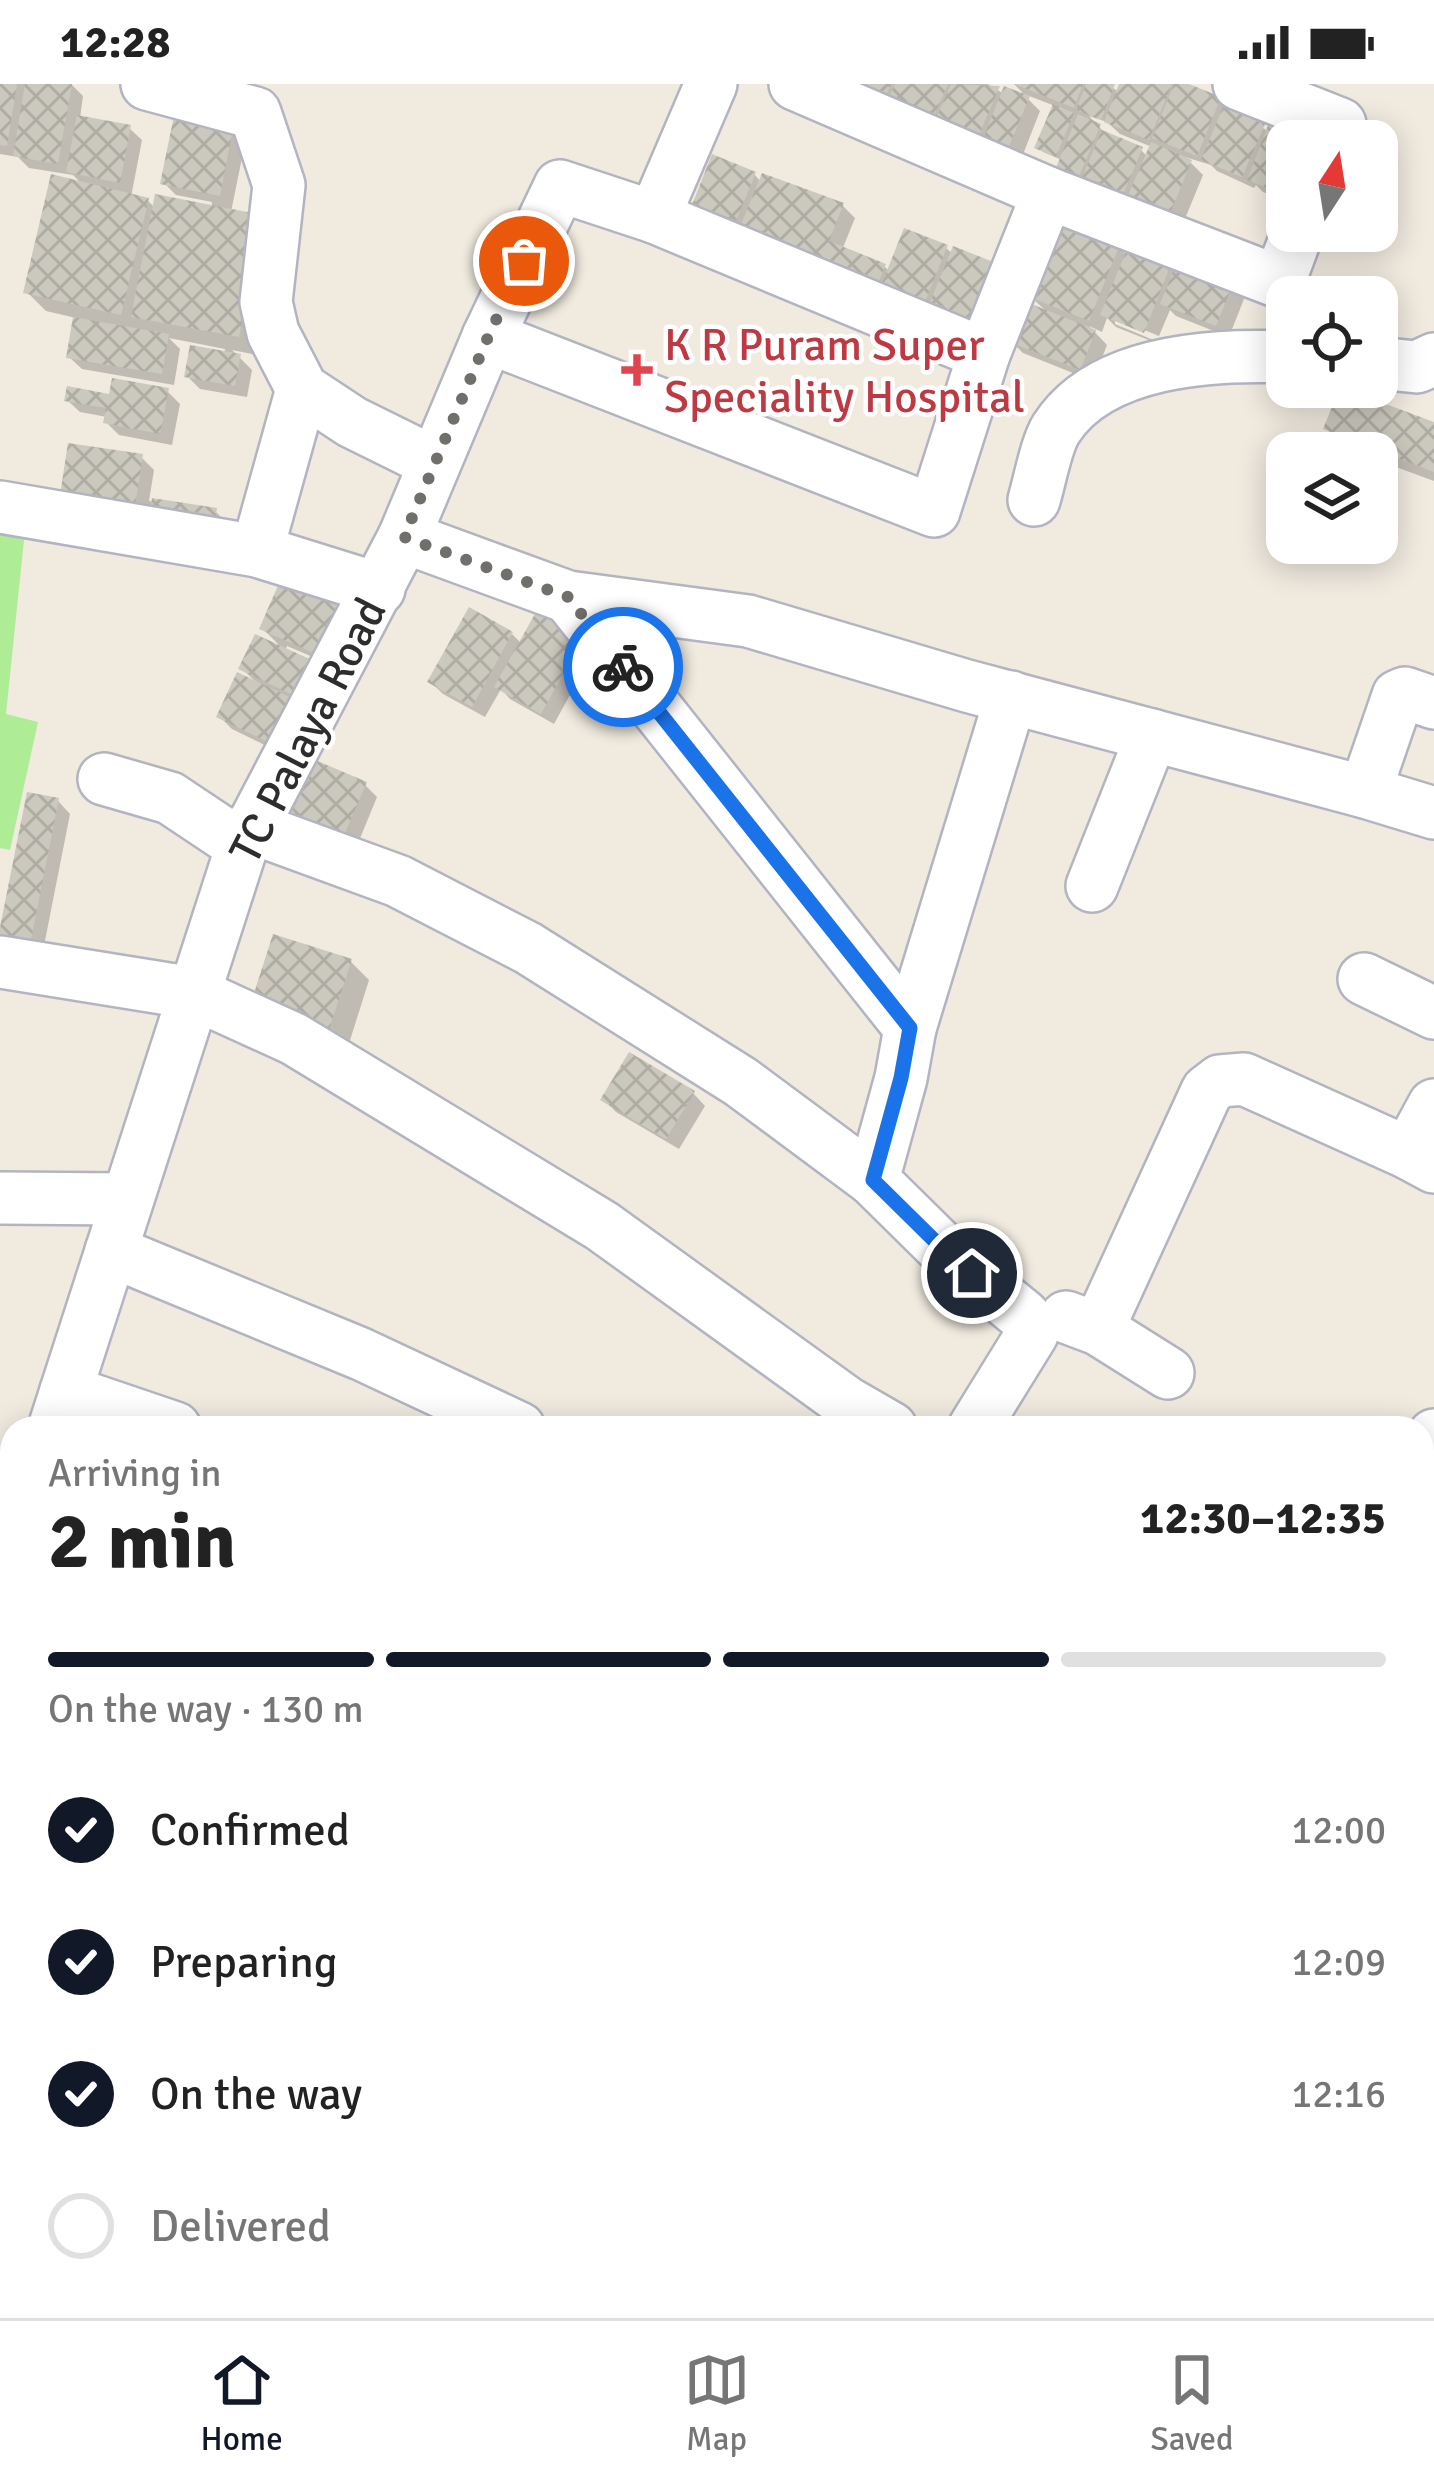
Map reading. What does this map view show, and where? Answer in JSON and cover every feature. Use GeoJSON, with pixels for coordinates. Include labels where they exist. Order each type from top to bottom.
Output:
{"type":"FeatureCollection","features":[{"type":"Feature","properties":{"kind":"street"},"geometry":{"type":"LineString","coordinates":[[146,84],[257,99],[279,185],[266,302],[273,333],[302,389],[352,422],[434,462]]}},
{"type":"Feature","properties":{"kind":"street"},"geometry":{"type":"LineString","coordinates":[[711,84],[654,217],[984,354]]}},
{"type":"Feature","properties":{"kind":"street"},"geometry":{"type":"LineString","coordinates":[[795,84],[1048,193],[1279,282],[1290,252]]}},
{"type":"Feature","properties":{"kind":"street"},"geometry":{"type":"LineString","coordinates":[[1239,84],[1343,116]]}},
{"type":"Feature","properties":{"kind":"street","name":"TC Palaya Road"},"geometry":{"type":"LineString","coordinates":[[60,1409],[246,836],[379,589],[488,337],[560,186],[654,217]]}},
{"type":"Feature","properties":{"kind":"street"},"geometry":{"type":"LineString","coordinates":[[488,337],[934,511],[984,354],[1048,193]]}},
{"type":"Feature","properties":{"kind":"street"},"geometry":{"type":"LineString","coordinates":[[1034,500],[1055,430],[1084,398],[1126,374],[1172,364],[1266,358]]}},
{"type":"Feature","properties":{"kind":"street"},"geometry":{"type":"LineString","coordinates":[[1398,365],[1417,367],[1434,359]]}},
{"type":"Feature","properties":{"kind":"street"},"geometry":{"type":"LineString","coordinates":[[257,551],[302,389]]}},
{"type":"Feature","properties":{"kind":"street"},"geometry":{"type":"LineString","coordinates":[[0,507],[257,551],[379,589]]}},
{"type":"Feature","properties":{"kind":"street"},"geometry":{"type":"LineString","coordinates":[[404,537],[568,597],[748,621],[1434,814]]}},
{"type":"Feature","properties":{"kind":"street"},"geometry":{"type":"LineString","coordinates":[[568,597],[910,1028]]}},
{"type":"Feature","properties":{"kind":"street"},"geometry":{"type":"LineString","coordinates":[[1365,792],[1398,696],[1405,693],[1434,703]]}},
{"type":"Feature","properties":{"kind":"street"},"geometry":{"type":"LineString","coordinates":[[873,1180],[910,1028],[1011,698]]}},
{"type":"Feature","properties":{"kind":"street"},"geometry":{"type":"LineString","coordinates":[[1091,886],[1152,734]]}},
{"type":"Feature","properties":{"kind":"street"},"geometry":{"type":"LineString","coordinates":[[104,779],[170,798],[246,836],[398,881],[528,948],[741,1082],[873,1180],[946,1252],[1024,1316],[1032,1334],[981,1416]]}},
{"type":"Feature","properties":{"kind":"street"},"geometry":{"type":"LineString","coordinates":[[0,962],[193,993],[294,1039],[602,1226],[870,1416]]}},
{"type":"Feature","properties":{"kind":"street"},"geometry":{"type":"LineString","coordinates":[[1364,979],[1434,1013]]}},
{"type":"Feature","properties":{"kind":"street"},"geometry":{"type":"LineString","coordinates":[[1098,1329],[1207,1091],[1220,1082],[1244,1079],[1421,1160],[1434,1105]]}},
{"type":"Feature","properties":{"kind":"street"},"geometry":{"type":"LineString","coordinates":[[0,1198],[128,1199]]}},
{"type":"Feature","properties":{"kind":"street"},"geometry":{"type":"LineString","coordinates":[[111,1251],[361,1354],[493,1416]]}},
{"type":"Feature","properties":{"kind":"street"},"geometry":{"type":"LineString","coordinates":[[1024,1316],[1059,1314],[1098,1329],[1168,1373]]}},
{"type":"Feature","properties":{"kind":"street"},"geometry":{"type":"LineString","coordinates":[[60,1409],[102,1416]]}},
{"type":"Feature","properties":{"kind":"green space"},"geometry":{"type":"Polygon","coordinates":[[[0,525],[25,530],[6,714],[38,722],[10,850],[0,848],[0,525]]]}},
{"type":"Feature","properties":{"kind":"building"},"geometry":{"type":"Polygon","coordinates":[[[0,84],[17,84],[7,146],[0,145],[0,84]]]}},
{"type":"Feature","properties":{"kind":"building"},"geometry":{"type":"Polygon","coordinates":[[[25,84],[72,84],[58,164],[13,156],[25,84]]]}},
{"type":"Feature","properties":{"kind":"building"},"geometry":{"type":"Polygon","coordinates":[[[836,84],[891,84],[882,104],[836,84]]]}},
{"type":"Feature","properties":{"kind":"building"},"geometry":{"type":"Polygon","coordinates":[[[895,84],[948,84],[930,125],[885,106],[895,84]]]}},
{"type":"Feature","properties":{"kind":"building"},"geometry":{"type":"Polygon","coordinates":[[[951,84],[1000,86],[975,144],[933,126],[951,84]]]}},
{"type":"Feature","properties":{"kind":"building"},"geometry":{"type":"Polygon","coordinates":[[[1014,84],[1083,84],[1074,108],[1014,84]]]}},
{"type":"Feature","properties":{"kind":"building"},"geometry":{"type":"Polygon","coordinates":[[[1086,84],[1115,84],[1101,120],[1076,110],[1086,84]]]}},
{"type":"Feature","properties":{"kind":"building"},"geometry":{"type":"Polygon","coordinates":[[[1119,84],[1172,84],[1149,140],[1104,122],[1119,84]]]}},
{"type":"Feature","properties":{"kind":"building"},"geometry":{"type":"Polygon","coordinates":[[[1174,84],[1189,84],[1221,97],[1197,156],[1152,138],[1174,84]]]}},
{"type":"Feature","properties":{"kind":"building"},"geometry":{"type":"Polygon","coordinates":[[[1004,86],[1030,96],[1005,156],[980,146],[1004,86]]]}},
{"type":"Feature","properties":{"kind":"building"},"geometry":{"type":"Polygon","coordinates":[[[1053,104],[1074,113],[1056,157],[1034,148],[1053,104]]]}},
{"type":"Feature","properties":{"kind":"building"},"geometry":{"type":"Polygon","coordinates":[[[1223,107],[1265,124],[1242,177],[1201,160],[1223,107]]]}},
{"type":"Feature","properties":{"kind":"building"},"geometry":{"type":"Polygon","coordinates":[[[1078,114],[1101,124],[1078,179],[1055,170],[1078,114]]]}},
{"type":"Feature","properties":{"kind":"building"},"geometry":{"type":"Polygon","coordinates":[[[77,115],[131,125],[120,183],[66,172],[77,115]]]}},
{"type":"Feature","properties":{"kind":"building"},"geometry":{"type":"Polygon","coordinates":[[[174,116],[233,128],[220,196],[160,184],[174,116]]]}},
{"type":"Feature","properties":{"kind":"building"},"geometry":{"type":"Polygon","coordinates":[[[1102,130],[1143,147],[1120,202],[1079,185],[1102,130]]]}},
{"type":"Feature","properties":{"kind":"building"},"geometry":{"type":"Polygon","coordinates":[[[1266,131],[1266,188],[1247,180],[1266,131]]]}},
{"type":"Feature","properties":{"kind":"building"},"geometry":{"type":"Polygon","coordinates":[[[1151,142],[1192,160],[1169,216],[1127,198],[1151,142]]]}},
{"type":"Feature","properties":{"kind":"building"},"geometry":{"type":"Polygon","coordinates":[[[712,154],[756,172],[733,228],[690,210],[712,154]]]}},
{"type":"Feature","properties":{"kind":"building"},"geometry":{"type":"Polygon","coordinates":[[[762,173],[844,203],[829,241],[886,264],[876,288],[738,232],[762,173]]]}},
{"type":"Feature","properties":{"kind":"building"},"geometry":{"type":"Polygon","coordinates":[[[51,174],[149,198],[121,315],[23,293],[51,174]]]}},
{"type":"Feature","properties":{"kind":"building"},"geometry":{"type":"Polygon","coordinates":[[[155,194],[262,215],[239,337],[131,317],[155,194]]]}},
{"type":"Feature","properties":{"kind":"building"},"geometry":{"type":"Polygon","coordinates":[[[1058,219],[1120,244],[1089,321],[1027,296],[1058,219]]]}},
{"type":"Feature","properties":{"kind":"building"},"geometry":{"type":"Polygon","coordinates":[[[904,228],[948,245],[924,304],[880,288],[904,228]]]}},
{"type":"Feature","properties":{"kind":"building"},"geometry":{"type":"Polygon","coordinates":[[[953,246],[1001,265],[975,331],[926,312],[953,246]]]}},
{"type":"Feature","properties":{"kind":"building"},"geometry":{"type":"Polygon","coordinates":[[[1128,247],[1171,264],[1144,333],[1100,315],[1128,247]]]}},
{"type":"Feature","properties":{"kind":"building"},"geometry":{"type":"Polygon","coordinates":[[[1177,262],[1233,284],[1216,326],[1160,304],[1177,262]]]}},
{"type":"Feature","properties":{"kind":"building"},"geometry":{"type":"Polygon","coordinates":[[[1024,301],[1096,330],[1080,370],[1007,341],[1024,301]]]}},
{"type":"Feature","properties":{"kind":"building"},"geometry":{"type":"Polygon","coordinates":[[[73,317],[169,334],[162,374],[66,358],[73,317]]]}},
{"type":"Feature","properties":{"kind":"building"},"geometry":{"type":"Polygon","coordinates":[[[190,345],[241,354],[235,386],[184,377],[190,345]]]}},
{"type":"Feature","properties":{"kind":"building"},"geometry":{"type":"Polygon","coordinates":[[[112,378],[169,388],[160,434],[103,423],[106,408],[64,401],[67,386],[109,394],[112,378]]]}},
{"type":"Feature","properties":{"kind":"building"},"geometry":{"type":"Polygon","coordinates":[[[1332,408],[1396,408],[1434,422],[1434,472],[1398,458],[1398,432],[1323,429],[1332,408]]]}},
{"type":"Feature","properties":{"kind":"building"},"geometry":{"type":"Polygon","coordinates":[[[68,443],[143,454],[135,507],[60,495],[68,443]]]}},
{"type":"Feature","properties":{"kind":"building"},"geometry":{"type":"Polygon","coordinates":[[[152,498],[217,508],[213,534],[148,525],[152,498]]]}},
{"type":"Feature","properties":{"kind":"building"},"geometry":{"type":"Polygon","coordinates":[[[284,572],[349,600],[323,657],[259,629],[284,572]]]}},
{"type":"Feature","properties":{"kind":"building"},"geometry":{"type":"Polygon","coordinates":[[[469,607],[513,632],[472,707],[427,682],[469,607]]]}},
{"type":"Feature","properties":{"kind":"building"},"geometry":{"type":"Polygon","coordinates":[[[536,612],[583,638],[541,714],[494,687],[536,612]]]}},
{"type":"Feature","properties":{"kind":"building"},"geometry":{"type":"Polygon","coordinates":[[[255,634],[314,661],[297,697],[238,669],[255,634]]]}},
{"type":"Feature","properties":{"kind":"building"},"geometry":{"type":"Polygon","coordinates":[[[237,672],[296,700],[274,745],[216,717],[237,672]]]}},
{"type":"Feature","properties":{"kind":"building"},"geometry":{"type":"Polygon","coordinates":[[[301,754],[367,782],[341,842],[275,814],[301,754]]]}},
{"type":"Feature","properties":{"kind":"building"},"geometry":{"type":"Polygon","coordinates":[[[27,792],[59,798],[28,955],[0,950],[0,927],[27,792]]]}},
{"type":"Feature","properties":{"kind":"building"},"geometry":{"type":"Polygon","coordinates":[[[273,934],[352,959],[327,1036],[248,1012],[273,934]]]}},
{"type":"Feature","properties":{"kind":"building"},"geometry":{"type":"Polygon","coordinates":[[[629,1052],[695,1091],[666,1139],[600,1100],[629,1052]]]}},
{"type":"Feature","properties":{"kind":"way so far"},"geometry":{"type":"LineString","coordinates":[[524,261],[404,537],[568,597],[623,667]]}},
{"type":"Feature","properties":{"kind":"place","name":"K R Puram Super Speciality Hospital"},"geometry":{"type":"Point","coordinates":[637,370]}},
{"type":"Feature","properties":{"kind":"route"},"geometry":{"type":"LineString","coordinates":[[623,667],[910,1028],[873,1180],[972,1273]]}}]}
